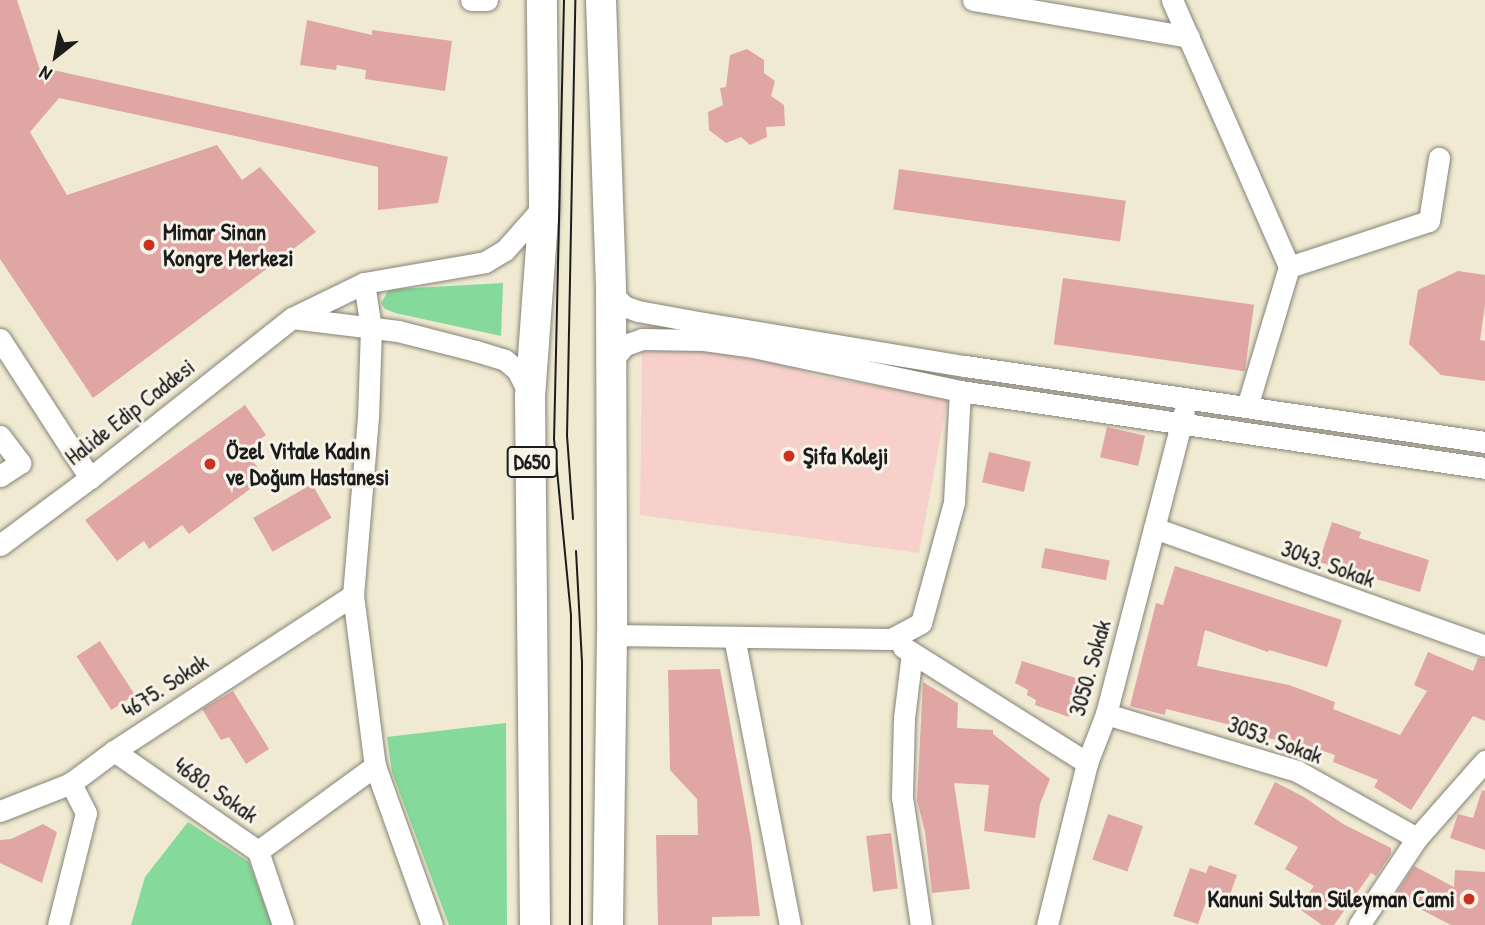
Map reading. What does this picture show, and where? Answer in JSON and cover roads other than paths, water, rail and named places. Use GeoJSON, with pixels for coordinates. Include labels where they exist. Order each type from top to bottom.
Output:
{"type":"FeatureCollection","features":[{"type":"Feature","properties":{"kind":"highway","name":"D650"},"geometry":{"type":"LineString","coordinates":[[535,925],[530,397],[544,206],[542,0]]}},
{"type":"Feature","properties":{"kind":"highway"},"geometry":{"type":"LineString","coordinates":[[601,0],[611,293],[612,635],[608,925]]}},
{"type":"Feature","properties":{"kind":"street"},"geometry":{"type":"LineString","coordinates":[[471,0],[486,0]]}},
{"type":"Feature","properties":{"kind":"street"},"geometry":{"type":"LineString","coordinates":[[974,0],[1189,37]]}},
{"type":"Feature","properties":{"kind":"street"},"geometry":{"type":"LineString","coordinates":[[1172,0],[1289,267],[1247,407]]}},
{"type":"Feature","properties":{"kind":"street"},"geometry":{"type":"LineString","coordinates":[[1289,267],[1429,221],[1439,158]]}},
{"type":"Feature","properties":{"kind":"street","name":"Halide Edip Caddesi"},"geometry":{"type":"LineString","coordinates":[[0,545],[90,478],[292,318],[365,283],[485,262],[505,250],[544,206]]}},
{"type":"Feature","properties":{"kind":"street"},"geometry":{"type":"LineString","coordinates":[[365,283],[371,328],[368,417],[353,595],[375,766],[432,925]]}},
{"type":"Feature","properties":{"kind":"street"},"geometry":{"type":"LineString","coordinates":[[611,293],[624,306],[753,347],[960,391],[1485,468]]}},
{"type":"Feature","properties":{"kind":"street"},"geometry":{"type":"LineString","coordinates":[[292,318],[398,331],[505,360],[517,370],[530,397]]}},
{"type":"Feature","properties":{"kind":"street"},"geometry":{"type":"LineString","coordinates":[[611,361],[625,345],[642,339],[704,331],[1485,442]]}},
{"type":"Feature","properties":{"kind":"street"},"geometry":{"type":"LineString","coordinates":[[0,339],[90,478]]}},
{"type":"Feature","properties":{"kind":"street"},"geometry":{"type":"LineString","coordinates":[[612,635],[891,639],[921,623],[954,502],[960,391]]}},
{"type":"Feature","properties":{"kind":"street","name":"3050. Sokak"},"geometry":{"type":"LineString","coordinates":[[1047,925],[1087,763],[1106,714],[1186,400]]}},
{"type":"Feature","properties":{"kind":"street"},"geometry":{"type":"LineString","coordinates":[[0,436],[20,463],[0,477]]}},
{"type":"Feature","properties":{"kind":"street","name":"3043. Sokak"},"geometry":{"type":"LineString","coordinates":[[1154,528],[1485,646]]}},
{"type":"Feature","properties":{"kind":"street","name":"4675. Sokak"},"geometry":{"type":"LineString","coordinates":[[0,811],[71,783],[114,751],[353,595]]}},
{"type":"Feature","properties":{"kind":"street"},"geometry":{"type":"LineString","coordinates":[[734,637],[790,925]]}},
{"type":"Feature","properties":{"kind":"street"},"geometry":{"type":"LineString","coordinates":[[891,639],[1087,763]]}},
{"type":"Feature","properties":{"kind":"street"},"geometry":{"type":"LineString","coordinates":[[912,653],[904,718],[902,797],[921,925]]}},
{"type":"Feature","properties":{"kind":"street","name":"3053. Sokak"},"geometry":{"type":"LineString","coordinates":[[1106,714],[1297,771],[1418,838]]}},
{"type":"Feature","properties":{"kind":"street","name":"4680. Sokak"},"geometry":{"type":"LineString","coordinates":[[114,751],[258,851],[284,925]]}},
{"type":"Feature","properties":{"kind":"street"},"geometry":{"type":"LineString","coordinates":[[1359,925],[1418,838],[1485,761]]}},
{"type":"Feature","properties":{"kind":"street"},"geometry":{"type":"LineString","coordinates":[[258,851],[375,766]]}},
{"type":"Feature","properties":{"kind":"street"},"geometry":{"type":"LineString","coordinates":[[58,925],[86,813],[71,783]]}},
{"type":"Feature","properties":{"kind":"tram line"},"geometry":{"type":"LineString","coordinates":[[564,0],[554,439],[571,615],[570,925]]}},
{"type":"Feature","properties":{"kind":"tram line"},"geometry":{"type":"LineString","coordinates":[[573,519],[567,436],[575,0]]}},
{"type":"Feature","properties":{"kind":"tram line"},"geometry":{"type":"LineString","coordinates":[[576,551],[582,661],[582,925]]}},
{"type":"Feature","properties":{"kind":"place","name":"Mimar Sinan Kongre Merkezi"},"geometry":{"type":"Point","coordinates":[149,245]}},
{"type":"Feature","properties":{"kind":"place","name":"Şifa Koleji"},"geometry":{"type":"Point","coordinates":[789,456]}},
{"type":"Feature","properties":{"kind":"place","name":"Özel Vitale Kadın ve Doğum Hastanesi"},"geometry":{"type":"Point","coordinates":[210,464]}},
{"type":"Feature","properties":{"kind":"place","name":"Kanuni Sultan Süleyman Cami"},"geometry":{"type":"Point","coordinates":[1469,899]}}]}
